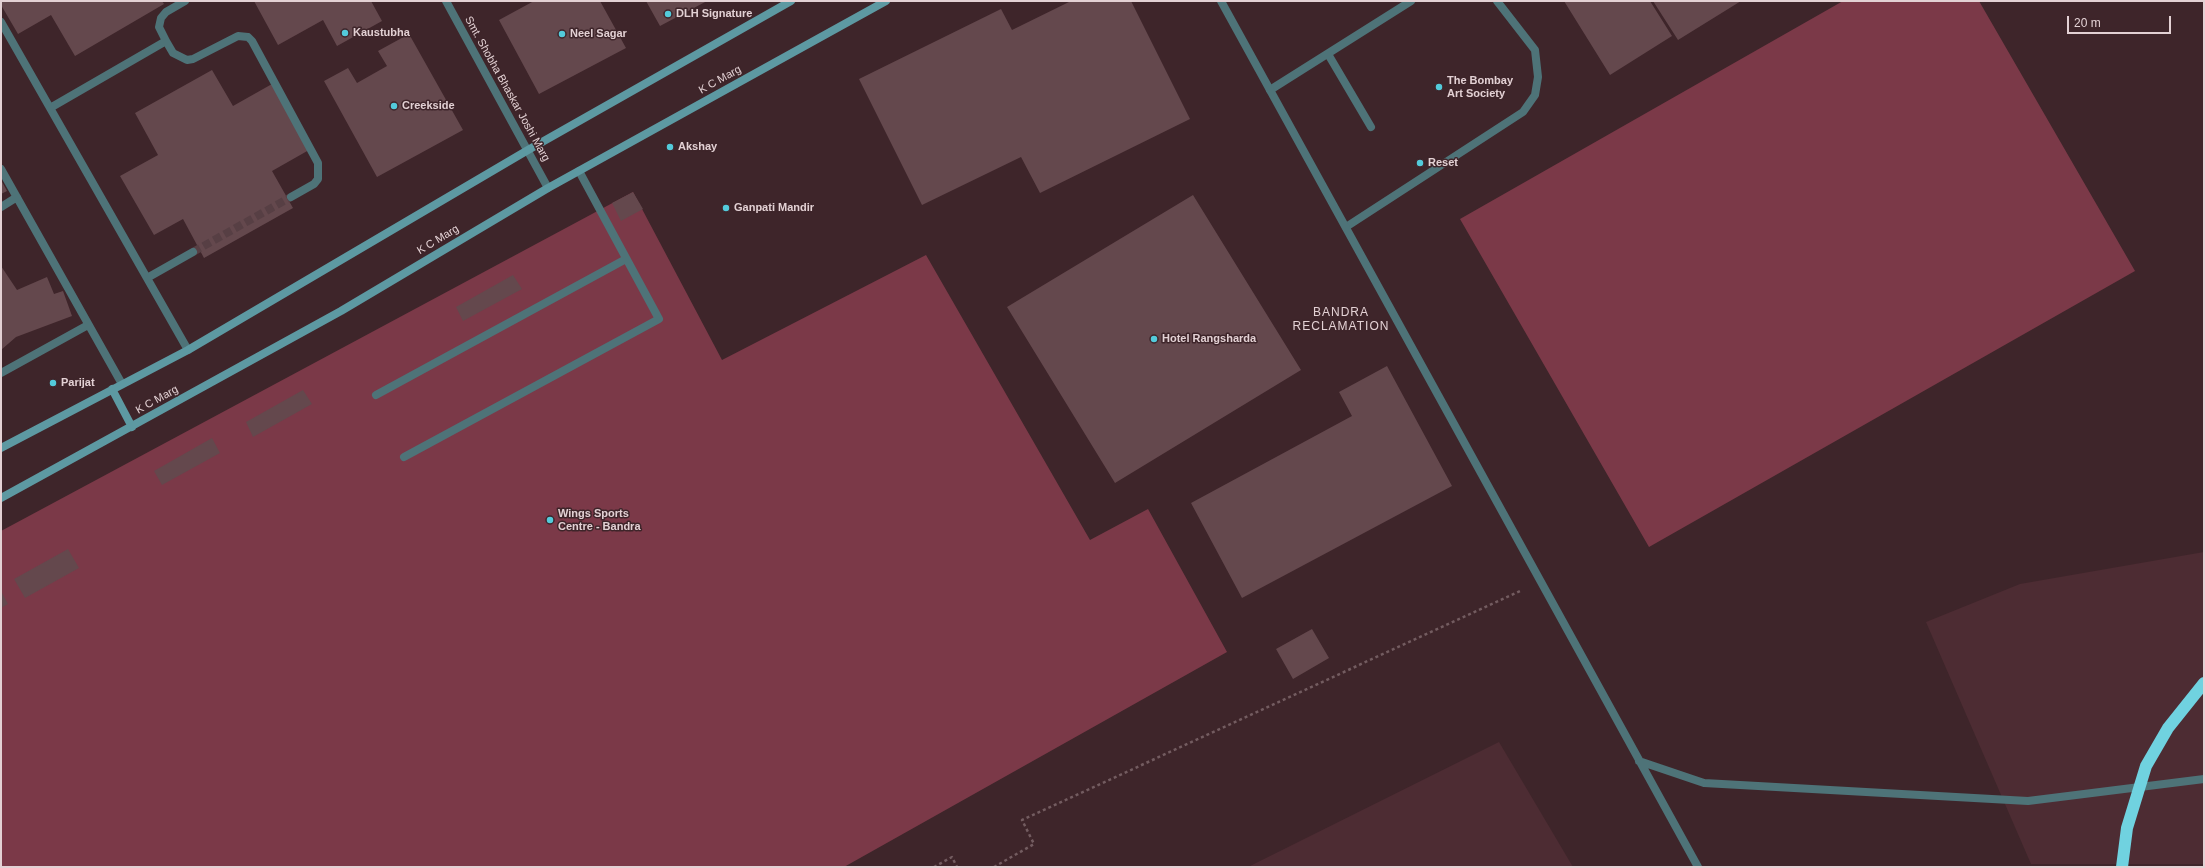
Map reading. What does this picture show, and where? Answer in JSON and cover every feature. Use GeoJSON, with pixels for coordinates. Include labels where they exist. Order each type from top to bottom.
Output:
{"type":"FeatureCollection","features":[{"type":"Feature","properties":{"kind":"highway"},"geometry":{"type":"LineString","coordinates":[[2122,867],[2127,828],[2146,766],[2168,728],[2204,683]]}},
{"type":"Feature","properties":{"kind":"main road"},"geometry":{"type":"LineString","coordinates":[[1,448],[188,350],[528,150],[791,1]]}},
{"type":"Feature","properties":{"kind":"main road","name":"K C Marg"},"geometry":{"type":"LineString","coordinates":[[1,498],[341,311],[548,188],[872,5],[886,1]]}},
{"type":"Feature","properties":{"kind":"main road"},"geometry":{"type":"LineString","coordinates":[[112,389],[132,427]]}},
{"type":"Feature","properties":{"kind":"street"},"geometry":{"type":"LineString","coordinates":[[185,1],[166,12],[161,18],[159,27],[173,53],[187,60],[193,59],[238,36],[248,37],[252,41],[318,163],[318,179],[314,184],[291,197]]}},
{"type":"Feature","properties":{"kind":"street","name":"Smt. Shobha Bhaskar Joshi Marg"},"geometry":{"type":"LineString","coordinates":[[446,1],[548,188]]}},
{"type":"Feature","properties":{"kind":"street"},"geometry":{"type":"LineString","coordinates":[[1221,1],[1698,867]]}},
{"type":"Feature","properties":{"kind":"street"},"geometry":{"type":"LineString","coordinates":[[1270,90],[1411,1]]}},
{"type":"Feature","properties":{"kind":"street"},"geometry":{"type":"LineString","coordinates":[[1346,227],[1523,112],[1535,95],[1538,77],[1535,50],[1497,1]]}},
{"type":"Feature","properties":{"kind":"street"},"geometry":{"type":"LineString","coordinates":[[1,22],[188,350]]}},
{"type":"Feature","properties":{"kind":"street"},"geometry":{"type":"LineString","coordinates":[[50,108],[166,41]]}},
{"type":"Feature","properties":{"kind":"street"},"geometry":{"type":"LineString","coordinates":[[1328,54],[1371,126]]}},
{"type":"Feature","properties":{"kind":"street"},"geometry":{"type":"LineString","coordinates":[[1,169],[122,384]]}},
{"type":"Feature","properties":{"kind":"street"},"geometry":{"type":"LineString","coordinates":[[404,458],[659,318],[579,171]]}},
{"type":"Feature","properties":{"kind":"street"},"geometry":{"type":"LineString","coordinates":[[1,207],[17,197]]}},
{"type":"Feature","properties":{"kind":"street"},"geometry":{"type":"LineString","coordinates":[[147,278],[193,252]]}},
{"type":"Feature","properties":{"kind":"street"},"geometry":{"type":"LineString","coordinates":[[376,395],[626,259]]}},
{"type":"Feature","properties":{"kind":"street"},"geometry":{"type":"LineString","coordinates":[[1,373],[88,325]]}},
{"type":"Feature","properties":{"kind":"street"},"geometry":{"type":"LineString","coordinates":[[1639,761],[1704,783],[2028,800],[2204,779]]}},
{"type":"Feature","properties":{"kind":"path"},"geometry":{"type":"LineString","coordinates":[[994,867],[1034,844],[1022,820],[1541,582]]}},
{"type":"Feature","properties":{"kind":"path"},"geometry":{"type":"LineString","coordinates":[[934,867],[952,857],[957,867]]}},
{"type":"Feature","properties":{"kind":"shaded area"},"geometry":{"type":"Polygon","coordinates":[[[1843,1],[1979,1],[2135,271],[1649,547],[1460,219],[1843,1]]]}},
{"type":"Feature","properties":{"kind":"shaded area","name":"Wings Sports Centre - Bandra"},"geometry":{"type":"Polygon","coordinates":[[[633,192],[722,360],[926,255],[1090,540],[1148,509],[1227,652],[844,867],[1,867],[1,531],[633,192]]]}},
{"type":"Feature","properties":{"kind":"shaded area"},"geometry":{"type":"Polygon","coordinates":[[[2204,552],[2204,864],[2031,864],[1926,622],[2020,584],[2204,552]]]}},
{"type":"Feature","properties":{"kind":"shaded area"},"geometry":{"type":"Polygon","coordinates":[[[1499,742],[1573,867],[1248,867],[1499,742]]]}},
{"type":"Feature","properties":{"kind":"building"},"geometry":{"type":"Polygon","coordinates":[[[1,1],[162,1],[164,4],[75,56],[51,15],[18,34],[1,5],[1,1]]]}},
{"type":"Feature","properties":{"kind":"building","name":"Kaustubha"},"geometry":{"type":"Polygon","coordinates":[[[254,1],[371,1],[382,21],[337,46],[323,20],[278,45],[254,1]]]}},
{"type":"Feature","properties":{"kind":"building","name":"Neel Sagar"},"geometry":{"type":"Polygon","coordinates":[[[534,1],[600,1],[626,48],[539,94],[499,20],[534,1]]]}},
{"type":"Feature","properties":{"kind":"building","name":"DLH Signature"},"geometry":{"type":"Polygon","coordinates":[[[646,1],[707,1],[660,26],[646,1]]]}},
{"type":"Feature","properties":{"kind":"building"},"geometry":{"type":"Polygon","coordinates":[[[1071,1],[1131,1],[1190,119],[1040,193],[1021,157],[922,205],[859,79],[1001,9],[1012,30],[1071,1]]]}},
{"type":"Feature","properties":{"kind":"building"},"geometry":{"type":"Polygon","coordinates":[[[1564,1],[1650,1],[1672,36],[1610,75],[1564,1]]]}},
{"type":"Feature","properties":{"kind":"building"},"geometry":{"type":"Polygon","coordinates":[[[1653,1],[1741,1],[1678,40],[1653,1]]]}},
{"type":"Feature","properties":{"kind":"building","name":"Creekside"},"geometry":{"type":"Polygon","coordinates":[[[409,34],[463,130],[377,177],[324,81],[348,68],[357,83],[387,66],[378,51],[409,34]]]}},
{"type":"Feature","properties":{"kind":"building"},"geometry":{"type":"Polygon","coordinates":[[[212,70],[233,106],[272,84],[309,150],[272,171],[293,208],[204,258],[183,219],[154,235],[120,176],[158,155],[135,113],[212,70]]]}},
{"type":"Feature","properties":{"kind":"building"},"geometry":{"type":"Polygon","coordinates":[[[1,180],[7,191],[1,194],[1,180]]]}},
{"type":"Feature","properties":{"kind":"building"},"geometry":{"type":"Polygon","coordinates":[[[633,192],[643,209],[621,221],[612,203],[633,192]]]}},
{"type":"Feature","properties":{"kind":"building","name":"Hotel Rangsharda"},"geometry":{"type":"Polygon","coordinates":[[[1193,195],[1301,370],[1115,483],[1007,307],[1193,195]]]}},
{"type":"Feature","properties":{"kind":"building"},"geometry":{"type":"Polygon","coordinates":[[[1,266],[17,290],[47,277],[54,294],[63,291],[72,316],[16,337],[1,350],[1,266]]]}},
{"type":"Feature","properties":{"kind":"building"},"geometry":{"type":"Polygon","coordinates":[[[513,275],[522,289],[463,321],[456,307],[513,275]]]}},
{"type":"Feature","properties":{"kind":"building"},"geometry":{"type":"Polygon","coordinates":[[[1387,366],[1452,486],[1242,598],[1191,503],[1352,416],[1339,392],[1387,366]]]}},
{"type":"Feature","properties":{"kind":"building"},"geometry":{"type":"Polygon","coordinates":[[[303,390],[312,404],[253,437],[246,422],[303,390]]]}},
{"type":"Feature","properties":{"kind":"building"},"geometry":{"type":"Polygon","coordinates":[[[212,438],[220,453],[162,485],[154,471],[212,438]]]}},
{"type":"Feature","properties":{"kind":"building"},"geometry":{"type":"Polygon","coordinates":[[[68,549],[79,568],[25,598],[14,579],[68,549]]]}},
{"type":"Feature","properties":{"kind":"building"},"geometry":{"type":"Polygon","coordinates":[[[1,591],[8,604],[1,608],[1,591]]]}},
{"type":"Feature","properties":{"kind":"building"},"geometry":{"type":"Polygon","coordinates":[[[1312,629],[1329,658],[1293,679],[1276,649],[1312,629]]]}},
{"type":"Feature","properties":{"kind":"tunnel"},"geometry":{"type":"LineString","coordinates":[[193,252],[291,197]]}},
{"type":"Feature","properties":{"kind":"place","name":"DLH Signature"},"geometry":{"type":"Point","coordinates":[668,14]}},
{"type":"Feature","properties":{"kind":"place","name":"Kaustubha"},"geometry":{"type":"Point","coordinates":[345,33]}},
{"type":"Feature","properties":{"kind":"place","name":"Neel Sagar"},"geometry":{"type":"Point","coordinates":[562,34]}},
{"type":"Feature","properties":{"kind":"place","name":"The Bombay Art Society"},"geometry":{"type":"Point","coordinates":[1439,87]}},
{"type":"Feature","properties":{"kind":"place","name":"Creekside"},"geometry":{"type":"Point","coordinates":[394,106]}},
{"type":"Feature","properties":{"kind":"place","name":"Akshay"},"geometry":{"type":"Point","coordinates":[670,147]}},
{"type":"Feature","properties":{"kind":"place","name":"Reset"},"geometry":{"type":"Point","coordinates":[1420,163]}},
{"type":"Feature","properties":{"kind":"place","name":"Ganpati Mandir"},"geometry":{"type":"Point","coordinates":[726,208]}},
{"type":"Feature","properties":{"kind":"place","name":"Hotel Rangsharda"},"geometry":{"type":"Point","coordinates":[1154,339]}},
{"type":"Feature","properties":{"kind":"place","name":"Parijat"},"geometry":{"type":"Point","coordinates":[53,383]}},
{"type":"Feature","properties":{"kind":"place","name":"Wings Sports Centre - Bandra"},"geometry":{"type":"Point","coordinates":[550,520]}},
{"type":"Feature","properties":{"kind":"district","name":"BANDRA RECLAMATION"},"geometry":{"type":"Point","coordinates":[1341,320]}}]}
